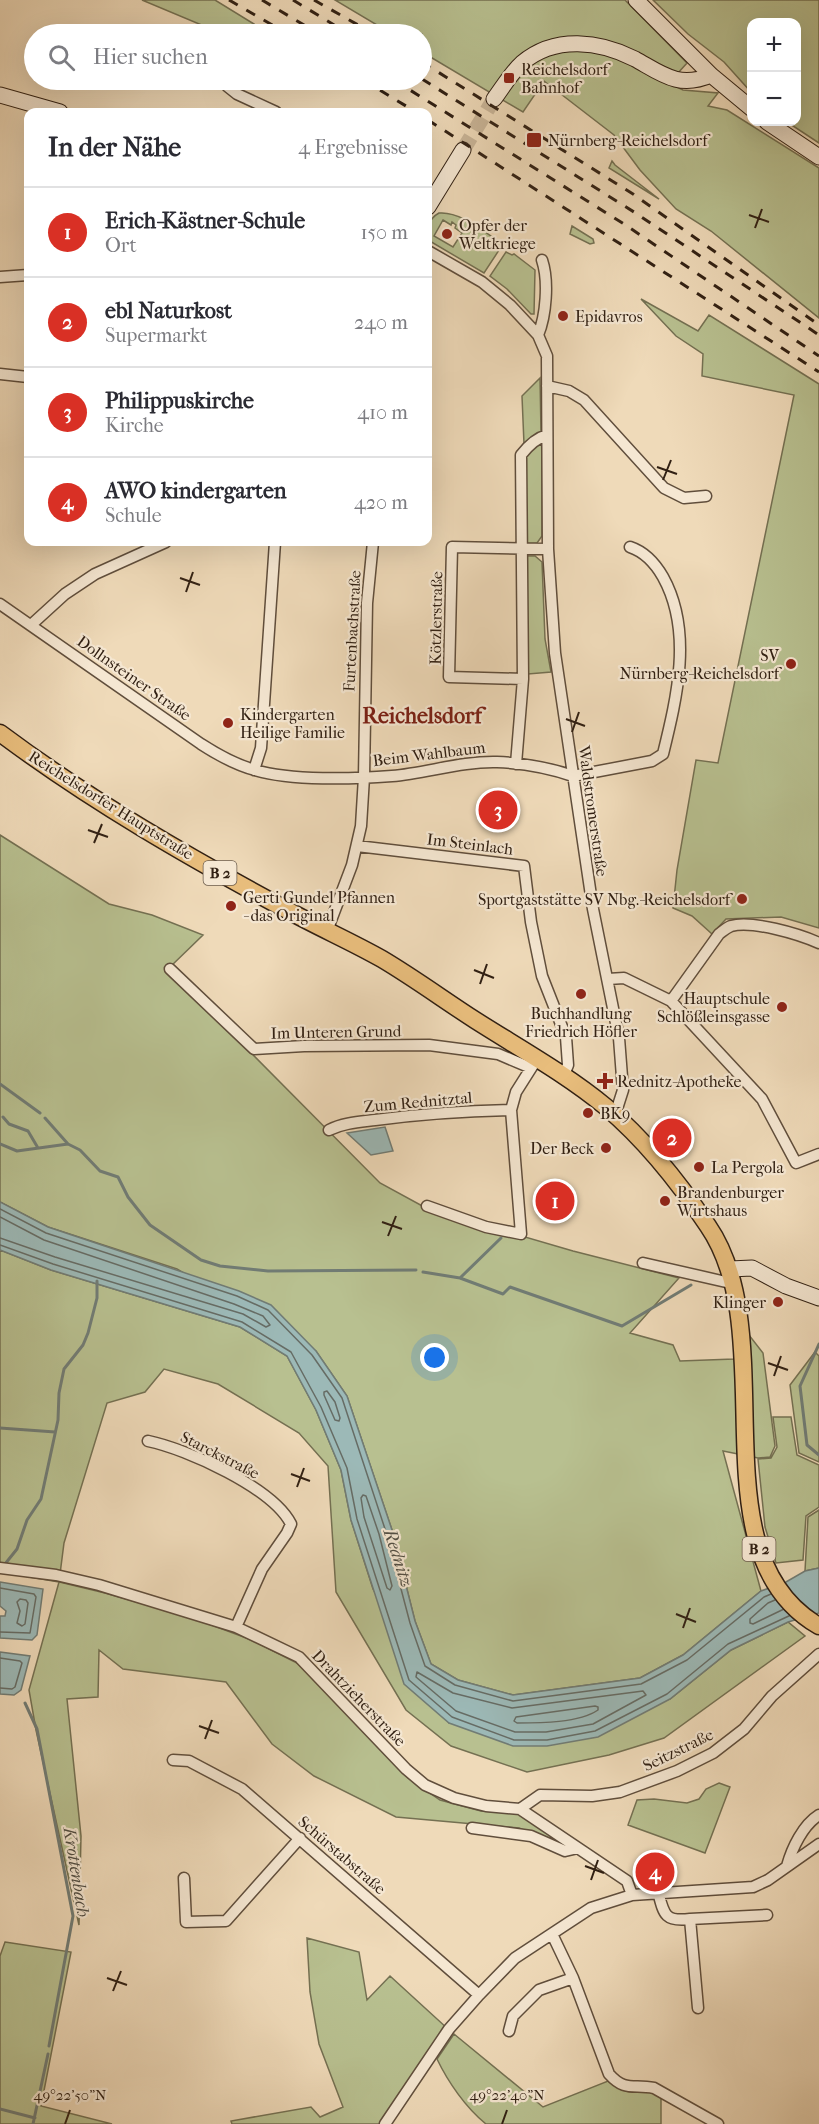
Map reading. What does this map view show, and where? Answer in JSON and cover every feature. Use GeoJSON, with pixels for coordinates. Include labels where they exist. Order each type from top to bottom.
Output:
{"type":"FeatureCollection","features":[{"type":"Feature","properties":{"kind":"main road","name":"Reichelsdorfer Hauptstraße"},"geometry":{"type":"LineString","coordinates":[[0,733],[114,811],[203,863],[393,966],[534,1064],[563,1077],[615,1115],[654,1156],[706,1222],[722,1249],[732,1275],[742,1323],[746,1450],[751,1513],[763,1561],[773,1581],[803,1616],[819,1626]]}},
{"type":"Feature","properties":{"kind":"street"},"geometry":{"type":"LineString","coordinates":[[636,0],[711,75],[747,105]]}},
{"type":"Feature","properties":{"kind":"street"},"geometry":{"type":"LineString","coordinates":[[494,99],[522,63],[536,54],[565,44],[581,43],[613,49],[670,78],[681,81],[697,81],[711,75]]}},
{"type":"Feature","properties":{"kind":"street"},"geometry":{"type":"LineString","coordinates":[[232,90],[267,108]]}},
{"type":"Feature","properties":{"kind":"street"},"geometry":{"type":"LineString","coordinates":[[0,95],[46,108]]}},
{"type":"Feature","properties":{"kind":"street"},"geometry":{"type":"LineString","coordinates":[[773,126],[819,157]]}},
{"type":"Feature","properties":{"kind":"street"},"geometry":{"type":"LineString","coordinates":[[432,200],[463,150]]}},
{"type":"Feature","properties":{"kind":"street","name":"Waldstromerstraße"},"geometry":{"type":"LineString","coordinates":[[432,253],[482,282],[510,305],[538,335],[547,356],[548,549],[555,653],[593,909],[619,1038],[623,1090],[615,1115]]}},
{"type":"Feature","properties":{"kind":"street"},"geometry":{"type":"LineString","coordinates":[[538,335],[544,321],[545,269],[542,260]]}},
{"type":"Feature","properties":{"kind":"street"},"geometry":{"type":"LineString","coordinates":[[0,277],[24,275]]}},
{"type":"Feature","properties":{"kind":"street"},"geometry":{"type":"LineString","coordinates":[[0,374],[24,377]]}},
{"type":"Feature","properties":{"kind":"street"},"geometry":{"type":"LineString","coordinates":[[547,386],[569,392],[584,400],[664,488],[684,498],[706,496]]}},
{"type":"Feature","properties":{"kind":"street"},"geometry":{"type":"LineString","coordinates":[[516,764],[524,679],[521,455],[530,445],[547,435]]}},
{"type":"Feature","properties":{"kind":"street"},"geometry":{"type":"LineString","coordinates":[[31,625],[65,594],[95,574],[157,546]]}},
{"type":"Feature","properties":{"kind":"street"},"geometry":{"type":"LineString","coordinates":[[254,770],[261,748],[275,546]]}},
{"type":"Feature","properties":{"kind":"street","name":"Furtenbachstraße"},"geometry":{"type":"LineString","coordinates":[[327,931],[357,846],[361,826],[364,777],[365,630],[372,546]]}},
{"type":"Feature","properties":{"kind":"street","name":"Kötzlerstraße"},"geometry":{"type":"LineString","coordinates":[[524,679],[449,677],[452,547],[548,549]]}},
{"type":"Feature","properties":{"kind":"street","name":"Beim Wahlbaum"},"geometry":{"type":"LineString","coordinates":[[254,770],[292,777],[364,777],[393,776],[496,762],[573,776],[652,761],[663,754],[675,703],[680,651],[678,620],[672,594],[662,574],[647,556],[630,547]]}},
{"type":"Feature","properties":{"kind":"street","name":"Dollnsteiner Straße"},"geometry":{"type":"LineString","coordinates":[[0,604],[201,744],[231,761],[254,770]]}},
{"type":"Feature","properties":{"kind":"street","name":"Im Steinlach"},"geometry":{"type":"LineString","coordinates":[[357,846],[524,866],[531,922],[542,976],[566,1037],[568,1065],[563,1077]]}},
{"type":"Feature","properties":{"kind":"street"},"geometry":{"type":"LineString","coordinates":[[671,1001],[719,934],[728,927],[742,924],[780,930],[819,943]]}},
{"type":"Feature","properties":{"kind":"street","name":"Im Unteren Grund"},"geometry":{"type":"LineString","coordinates":[[170,969],[254,1049],[304,1046],[429,1045],[498,1053],[534,1064]]}},
{"type":"Feature","properties":{"kind":"street"},"geometry":{"type":"LineString","coordinates":[[608,979],[624,978],[671,1001],[762,1099],[796,1163],[819,1154]]}},
{"type":"Feature","properties":{"kind":"street"},"geometry":{"type":"LineString","coordinates":[[428,1206],[486,1227],[522,1234],[511,1110],[516,1092],[534,1064]]}},
{"type":"Feature","properties":{"kind":"street","name":"Zum Rednitztal"},"geometry":{"type":"LineString","coordinates":[[329,1130],[339,1125],[389,1118],[511,1110]]}},
{"type":"Feature","properties":{"kind":"street"},"geometry":{"type":"LineString","coordinates":[[644,1263],[726,1282],[732,1275],[752,1268],[786,1286],[819,1298]]}},
{"type":"Feature","properties":{"kind":"street","name":"Starckstraße"},"geometry":{"type":"LineString","coordinates":[[148,1441],[165,1444],[253,1487],[286,1515],[291,1524],[262,1569],[236,1627]]}},
{"type":"Feature","properties":{"kind":"street","name":"Drahtzieherstraße"},"geometry":{"type":"LineString","coordinates":[[0,1568],[56,1575],[99,1585],[236,1627],[299,1657],[406,1769],[425,1785],[454,1798],[486,1806],[520,1809],[627,1881],[632,1895]]}},
{"type":"Feature","properties":{"kind":"street","name":"Seitzstraße"},"geometry":{"type":"LineString","coordinates":[[520,1809],[540,1795],[592,1796],[620,1792],[677,1771],[713,1753],[744,1729],[772,1696],[819,1654]]}},
{"type":"Feature","properties":{"kind":"street","name":"Schürstabstraße"},"geometry":{"type":"LineString","coordinates":[[172,1760],[189,1761],[242,1789],[479,1995]]}},
{"type":"Feature","properties":{"kind":"street"},"geometry":{"type":"LineString","coordinates":[[788,1866],[791,1853],[810,1820],[819,1815]]}},
{"type":"Feature","properties":{"kind":"street","name":"Drahtzieherstraße"},"geometry":{"type":"LineString","coordinates":[[472,1828],[531,1836],[565,1851],[578,1848]]}},
{"type":"Feature","properties":{"kind":"street"},"geometry":{"type":"LineString","coordinates":[[184,1878],[186,1922],[226,1921],[300,1838]]}},
{"type":"Feature","properties":{"kind":"street"},"geometry":{"type":"LineString","coordinates":[[385,2124],[449,2029],[479,1995],[515,1958],[591,1908],[632,1895],[753,1887],[819,1844]]}},
{"type":"Feature","properties":{"kind":"street"},"geometry":{"type":"LineString","coordinates":[[658,1892],[662,1908],[675,1921],[767,1915]]}},
{"type":"Feature","properties":{"kind":"street"},"geometry":{"type":"LineString","coordinates":[[690,1919],[698,2008]]}},
{"type":"Feature","properties":{"kind":"street"},"geometry":{"type":"LineString","coordinates":[[552,1934],[573,1978],[609,2074],[615,2081],[630,2088],[646,2086],[654,2088],[718,2124]]}},
{"type":"Feature","properties":{"kind":"street"},"geometry":{"type":"LineString","coordinates":[[509,2031],[513,2016],[539,1990],[573,1978]]}},
{"type":"Feature","properties":{"kind":"green space"},"geometry":{"type":"Polygon","coordinates":[[[142,0],[215,0],[254,24],[199,24],[142,0]]]}},
{"type":"Feature","properties":{"kind":"green space"},"geometry":{"type":"Polygon","coordinates":[[[335,0],[625,0],[687,63],[678,73],[639,69],[683,90],[718,93],[708,106],[727,110],[747,123],[747,126],[752,126],[819,168],[819,318],[711,231],[676,209],[640,170],[614,135],[544,81],[523,112],[432,58],[432,24],[375,24],[335,0]]]}},
{"type":"Feature","properties":{"kind":"green space"},"geometry":{"type":"Polygon","coordinates":[[[653,0],[819,0],[819,143],[793,126],[801,126],[801,18],[747,18],[747,88],[724,62],[688,34],[653,0]]]}},
{"type":"Feature","properties":{"kind":"green space"},"geometry":{"type":"Polygon","coordinates":[[[612,161],[615,165],[659,199],[609,168],[612,161]]]}},
{"type":"Feature","properties":{"kind":"green space"},"geometry":{"type":"Polygon","coordinates":[[[439,213],[456,215],[503,244],[484,273],[432,242],[432,218],[439,213]],[[443,220],[434,236],[453,247],[462,233],[455,228],[456,225],[452,222],[451,225],[443,220]]]}},
{"type":"Feature","properties":{"kind":"green space"},"geometry":{"type":"Polygon","coordinates":[[[572,226],[593,239],[594,243],[590,244],[570,234],[572,226]]]}},
{"type":"Feature","properties":{"kind":"green space"},"geometry":{"type":"Polygon","coordinates":[[[506,252],[514,254],[535,270],[534,314],[531,314],[507,289],[490,276],[506,252]]]}},
{"type":"Feature","properties":{"kind":"green space"},"geometry":{"type":"Polygon","coordinates":[[[641,299],[698,331],[709,315],[819,384],[819,928],[781,917],[726,919],[712,934],[692,916],[673,908],[677,870],[696,760],[718,763],[794,395],[702,376],[703,354],[676,336],[641,299]]]}},
{"type":"Feature","properties":{"kind":"green space"},"geometry":{"type":"Polygon","coordinates":[[[540,378],[541,432],[524,444],[522,396],[540,378]]]}},
{"type":"Feature","properties":{"kind":"green space"},"geometry":{"type":"Polygon","coordinates":[[[542,441],[542,536],[537,543],[524,543],[524,457],[542,441]]]}},
{"type":"Feature","properties":{"kind":"green space"},"geometry":{"type":"Polygon","coordinates":[[[525,556],[535,556],[542,562],[545,639],[551,672],[528,674],[525,556]]]}},
{"type":"Feature","properties":{"kind":"green space"},"geometry":{"type":"Polygon","coordinates":[[[0,835],[109,904],[152,915],[203,935],[168,969],[380,1183],[426,1208],[573,1251],[679,1278],[630,1333],[673,1345],[680,1361],[734,1359],[749,1335],[763,1353],[775,1446],[770,1457],[758,1458],[723,1451],[761,1591],[683,1655],[640,1678],[513,1695],[458,1680],[431,1664],[415,1621],[392,1530],[347,1396],[316,1351],[177,1269],[48,1227],[0,1202],[0,835]]]}},
{"type":"Feature","properties":{"kind":"green space"},"geometry":{"type":"Polygon","coordinates":[[[0,1250],[51,1270],[240,1327],[287,1356],[316,1410],[341,1470],[351,1520],[373,1589],[449,1723],[670,1699],[731,1650],[788,1622],[805,1636],[664,1738],[609,1755],[527,1772],[451,1746],[406,1710],[336,1592],[328,1466],[299,1433],[218,1384],[164,1369],[145,1392],[107,1403],[64,1543],[59,1582],[0,1572],[0,1250]]]}},
{"type":"Feature","properties":{"kind":"green space"},"geometry":{"type":"Polygon","coordinates":[[[815,1352],[819,1356],[819,1462],[799,1453],[790,1385],[815,1352]]]}},
{"type":"Feature","properties":{"kind":"green space"},"geometry":{"type":"Polygon","coordinates":[[[773,1417],[791,1417],[797,1455],[819,1465],[819,1507],[806,1516],[803,1560],[776,1563],[765,1527],[758,1459],[771,1458],[777,1447],[773,1417]]]}},
{"type":"Feature","properties":{"kind":"green space"},"geometry":{"type":"Polygon","coordinates":[[[819,1510],[819,1568],[805,1571],[808,1517],[819,1510]]]}},
{"type":"Feature","properties":{"kind":"green space"},"geometry":{"type":"Polygon","coordinates":[[[59,1582],[193,1618],[249,1639],[297,1663],[408,1778],[440,1800],[481,1811],[519,1813],[562,1840],[559,1844],[519,1828],[396,1817],[314,1776],[272,1744],[226,1682],[123,1669],[99,1650],[98,1697],[67,1699],[81,1836],[79,1925],[29,1690],[59,1582]]]}},
{"type":"Feature","properties":{"kind":"green space"},"geometry":{"type":"Polygon","coordinates":[[[719,1783],[730,1787],[705,1853],[628,1825],[637,1800],[654,1799],[687,1803],[699,1799],[706,1789],[719,1783]]]}},
{"type":"Feature","properties":{"kind":"green space"},"geometry":{"type":"Polygon","coordinates":[[[307,1938],[359,1952],[367,2000],[390,1976],[448,2029],[380,2124],[232,2124],[231,2121],[311,2107],[320,2117],[343,2107],[319,2044],[310,1992],[307,1938]]]}},
{"type":"Feature","properties":{"kind":"green space"},"geometry":{"type":"Polygon","coordinates":[[[5,1942],[71,1952],[41,2106],[112,2124],[0,2124],[0,1956],[5,1942]]]}},
{"type":"Feature","properties":{"kind":"green space"},"geometry":{"type":"Polygon","coordinates":[[[454,2034],[543,2107],[608,2081],[625,2091],[649,2091],[661,2096],[661,2124],[486,2124],[458,2094],[437,2059],[454,2034]]]}},
{"type":"Feature","properties":{"kind":"water"},"geometry":{"type":"Polygon","coordinates":[[[385,1127],[393,1151],[371,1155],[347,1133],[385,1127]]]}},
{"type":"Feature","properties":{"kind":"water","name":"Rednitz"},"geometry":{"type":"Polygon","coordinates":[[[0,1202],[48,1227],[239,1291],[271,1305],[316,1351],[347,1396],[392,1530],[415,1621],[431,1664],[458,1680],[513,1695],[640,1678],[683,1655],[761,1591],[786,1582],[805,1571],[819,1568],[819,1613],[788,1622],[731,1650],[670,1699],[598,1737],[547,1746],[513,1746],[449,1723],[404,1684],[351,1520],[341,1470],[316,1410],[287,1356],[240,1327],[51,1270],[0,1250],[0,1202]]]}},
{"type":"Feature","properties":{"kind":"water"},"geometry":{"type":"Polygon","coordinates":[[[0,1582],[43,1589],[37,1635],[32,1640],[0,1638],[0,1616],[5,1616],[6,1611],[0,1606],[0,1582]]]}},
{"type":"Feature","properties":{"kind":"water"},"geometry":{"type":"Polygon","coordinates":[[[0,1652],[30,1656],[21,1690],[14,1695],[0,1694],[0,1652]]]}},
{"type":"Feature","properties":{"kind":"waterway"},"geometry":{"type":"LineString","coordinates":[[0,1084],[40,1113]]}},
{"type":"Feature","properties":{"kind":"waterway"},"geometry":{"type":"LineString","coordinates":[[3,1117],[9,1124],[28,1131],[38,1148]]}},
{"type":"Feature","properties":{"kind":"waterway"},"geometry":{"type":"LineString","coordinates":[[45,1118],[68,1144],[80,1150],[100,1171],[118,1177],[128,1197],[150,1225],[201,1260],[220,1266],[268,1271],[416,1270]]}},
{"type":"Feature","properties":{"kind":"waterway"},"geometry":{"type":"LineString","coordinates":[[0,1144],[17,1151],[68,1144]]}},
{"type":"Feature","properties":{"kind":"waterway"},"geometry":{"type":"LineString","coordinates":[[460,1278],[501,1238]]}},
{"type":"Feature","properties":{"kind":"waterway"},"geometry":{"type":"LineString","coordinates":[[423,1272],[460,1278],[503,1294],[510,1287],[622,1326],[691,1285]]}},
{"type":"Feature","properties":{"kind":"waterway","name":"Krottenbach"},"geometry":{"type":"LineString","coordinates":[[5,1564],[17,1549],[27,1520],[41,1499],[58,1420],[59,1393],[64,1369],[83,1345],[88,1333],[97,1298],[97,1281]]}},
{"type":"Feature","properties":{"kind":"waterway"},"geometry":{"type":"LineString","coordinates":[[819,1344],[800,1386],[807,1445],[819,1455]]}},
{"type":"Feature","properties":{"kind":"waterway"},"geometry":{"type":"LineString","coordinates":[[0,1428],[55,1432]]}},
{"type":"Feature","properties":{"kind":"waterway","name":"Krottenbach"},"geometry":{"type":"LineString","coordinates":[[25,1703],[37,1729],[73,1916],[49,2046]]}},
{"type":"Feature","properties":{"kind":"waterway","name":"Krottenbach"},"geometry":{"type":"LineString","coordinates":[[33,2124],[48,2054]]}},
{"type":"Feature","properties":{"kind":"waterway"},"geometry":{"type":"LineString","coordinates":[[0,2109],[35,2118]]}},
{"type":"Feature","properties":{"kind":"tunnel"},"geometry":{"type":"LineString","coordinates":[[463,150],[494,99]]}},
{"type":"Feature","properties":{"kind":"railway"},"geometry":{"type":"LineString","coordinates":[[229,0],[271,24]]}},
{"type":"Feature","properties":{"kind":"railway"},"geometry":{"type":"LineString","coordinates":[[262,0],[302,24]]}},
{"type":"Feature","properties":{"kind":"railway"},"geometry":{"type":"LineString","coordinates":[[293,0],[333,24]]}},
{"type":"Feature","properties":{"kind":"railway"},"geometry":{"type":"LineString","coordinates":[[314,0],[356,24]]}},
{"type":"Feature","properties":{"kind":"railway"},"geometry":{"type":"LineString","coordinates":[[432,68],[633,194],[819,325]]}},
{"type":"Feature","properties":{"kind":"railway"},"geometry":{"type":"LineString","coordinates":[[432,85],[634,212],[819,335]]}},
{"type":"Feature","properties":{"kind":"railway"},"geometry":{"type":"LineString","coordinates":[[380,90],[409,108]]}},
{"type":"Feature","properties":{"kind":"railway"},"geometry":{"type":"LineString","coordinates":[[410,90],[624,224],[819,356]]}},
{"type":"Feature","properties":{"kind":"railway"},"geometry":{"type":"LineString","coordinates":[[432,123],[819,372]]}},
{"type":"Feature","properties":{"kind":"place","name":"Reichelsdorf Bahnhof"},"geometry":{"type":"Point","coordinates":[509,78]}},
{"type":"Feature","properties":{"kind":"place","name":"Nürnberg-Reichelsdorf"},"geometry":{"type":"Point","coordinates":[534,140]}},
{"type":"Feature","properties":{"kind":"place","name":"Opfer der Weltkriege"},"geometry":{"type":"Point","coordinates":[447,234]}},
{"type":"Feature","properties":{"kind":"place","name":"Epidavros"},"geometry":{"type":"Point","coordinates":[563,316]}},
{"type":"Feature","properties":{"kind":"place","name":"SV Nürnberg-Reichelsdorf"},"geometry":{"type":"Point","coordinates":[791,664]}},
{"type":"Feature","properties":{"kind":"place","name":"Kindergarten Heilige Familie"},"geometry":{"type":"Point","coordinates":[228,723]}},
{"type":"Feature","properties":{"kind":"place","name":"Philippuskirche"},"geometry":{"type":"Point","coordinates":[498,810]}},
{"type":"Feature","properties":{"kind":"place","name":"Sportgaststätte SV Nbg.-Reichelsdorf"},"geometry":{"type":"Point","coordinates":[742,899]}},
{"type":"Feature","properties":{"kind":"place","name":"Gerti Gundel Pfannen - das Original"},"geometry":{"type":"Point","coordinates":[231,906]}},
{"type":"Feature","properties":{"kind":"place","name":"Buchhandlung Friedrich Höfler"},"geometry":{"type":"Point","coordinates":[581,994]}},
{"type":"Feature","properties":{"kind":"place","name":"Hauptschule Schlößleinsgasse"},"geometry":{"type":"Point","coordinates":[782,1007]}},
{"type":"Feature","properties":{"kind":"place","name":"Rednitz-Apotheke"},"geometry":{"type":"Point","coordinates":[605,1081]}},
{"type":"Feature","properties":{"kind":"place","name":"BK9"},"geometry":{"type":"Point","coordinates":[588,1113]}},
{"type":"Feature","properties":{"kind":"place","name":"ebl Naturkost"},"geometry":{"type":"Point","coordinates":[672,1138]}},
{"type":"Feature","properties":{"kind":"place","name":"Der Beck"},"geometry":{"type":"Point","coordinates":[606,1148]}},
{"type":"Feature","properties":{"kind":"place","name":"La Pergola"},"geometry":{"type":"Point","coordinates":[699,1167]}},
{"type":"Feature","properties":{"kind":"place","name":"Erich-Kästner-Schule"},"geometry":{"type":"Point","coordinates":[555,1201]}},
{"type":"Feature","properties":{"kind":"place","name":"Brandenburger Wirtshaus"},"geometry":{"type":"Point","coordinates":[665,1201]}},
{"type":"Feature","properties":{"kind":"place","name":"Klinger"},"geometry":{"type":"Point","coordinates":[778,1302]}},
{"type":"Feature","properties":{"kind":"place","name":"AWO kindergarten"},"geometry":{"type":"Point","coordinates":[655,1872]}},
{"type":"Feature","properties":{"kind":"district","name":"Reichelsdorf"},"geometry":{"type":"Point","coordinates":[422,716]}}]}
